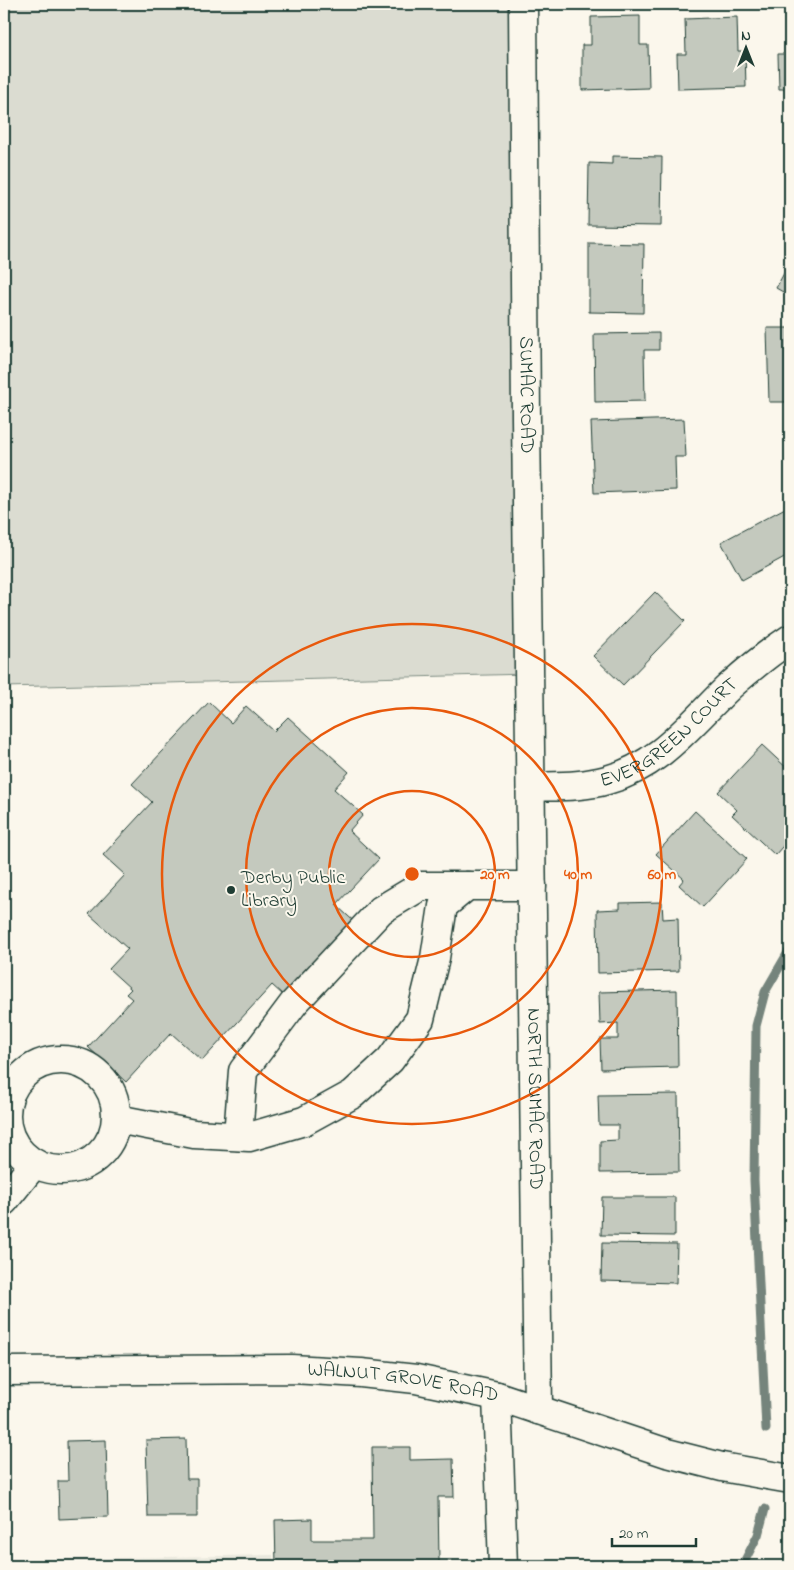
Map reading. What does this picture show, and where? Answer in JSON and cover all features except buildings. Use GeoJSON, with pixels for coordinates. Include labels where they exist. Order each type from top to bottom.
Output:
{"type":"FeatureCollection","features":[{"type":"Feature","properties":{"kind":"street","name":"SUMAC ROAD"},"geometry":{"type":"LineString","coordinates":[[523,4],[531,787]]}},
{"type":"Feature","properties":{"kind":"street","name":"EVERGREEN COURT"},"geometry":{"type":"LineString","coordinates":[[531,787],[576,786],[607,780],[644,765],[670,746],[735,682],[790,639]]}},
{"type":"Feature","properties":{"kind":"street","name":"NORTH SUMAC ROAD"},"geometry":{"type":"LineString","coordinates":[[531,787],[538,1410]]}},
{"type":"Feature","properties":{"kind":"street"},"geometry":{"type":"LineString","coordinates":[[238,1136],[243,1071],[294,1003],[380,910],[421,886],[532,886]]}},
{"type":"Feature","properties":{"kind":"street"},"geometry":{"type":"LineString","coordinates":[[117,1119],[194,1134],[249,1137],[304,1121],[353,1094],[390,1060],[420,1019],[434,958],[443,906],[467,886]]}},
{"type":"Feature","properties":{"kind":"street"},"geometry":{"type":"LineString","coordinates":[[62,1059],[83,1063],[102,1076],[114,1096],[117,1119],[111,1142],[96,1159],[76,1169],[55,1170],[34,1164],[18,1150],[8,1131],[6,1110],[11,1090],[24,1073],[42,1063],[62,1059]]}},
{"type":"Feature","properties":{"kind":"street"},"geometry":{"type":"LineString","coordinates":[[4,1201],[34,1164]]}},
{"type":"Feature","properties":{"kind":"street","name":"WALNUT GROVE ROAD"},"geometry":{"type":"LineString","coordinates":[[4,1371],[292,1369],[361,1372],[416,1380],[497,1396],[667,1453],[722,1467],[790,1479]]}},
{"type":"Feature","properties":{"kind":"street"},"geometry":{"type":"LineString","coordinates":[[497,1396],[503,1566]]}},
{"type":"Feature","properties":{"kind":"shaded area"},"geometry":{"type":"Polygon","coordinates":[[[4,4],[524,4],[529,674],[4,687],[4,4]]]}},
{"type":"Feature","properties":{"kind":"shaded area"},"geometry":{"type":"Polygon","coordinates":[[[273,1555],[273,1566],[4,1566],[4,1560],[273,1555]]]}},
{"type":"Feature","properties":{"kind":"waterway"},"geometry":{"type":"LineString","coordinates":[[766,1429],[754,1180],[756,1026],[765,992],[790,949]]}},
{"type":"Feature","properties":{"kind":"waterway"},"geometry":{"type":"LineString","coordinates":[[742,1566],[758,1535],[765,1509]]}},
{"type":"Feature","properties":{"kind":"place","name":"Derby Public Library"},"geometry":{"type":"Point","coordinates":[231,890]}}]}
